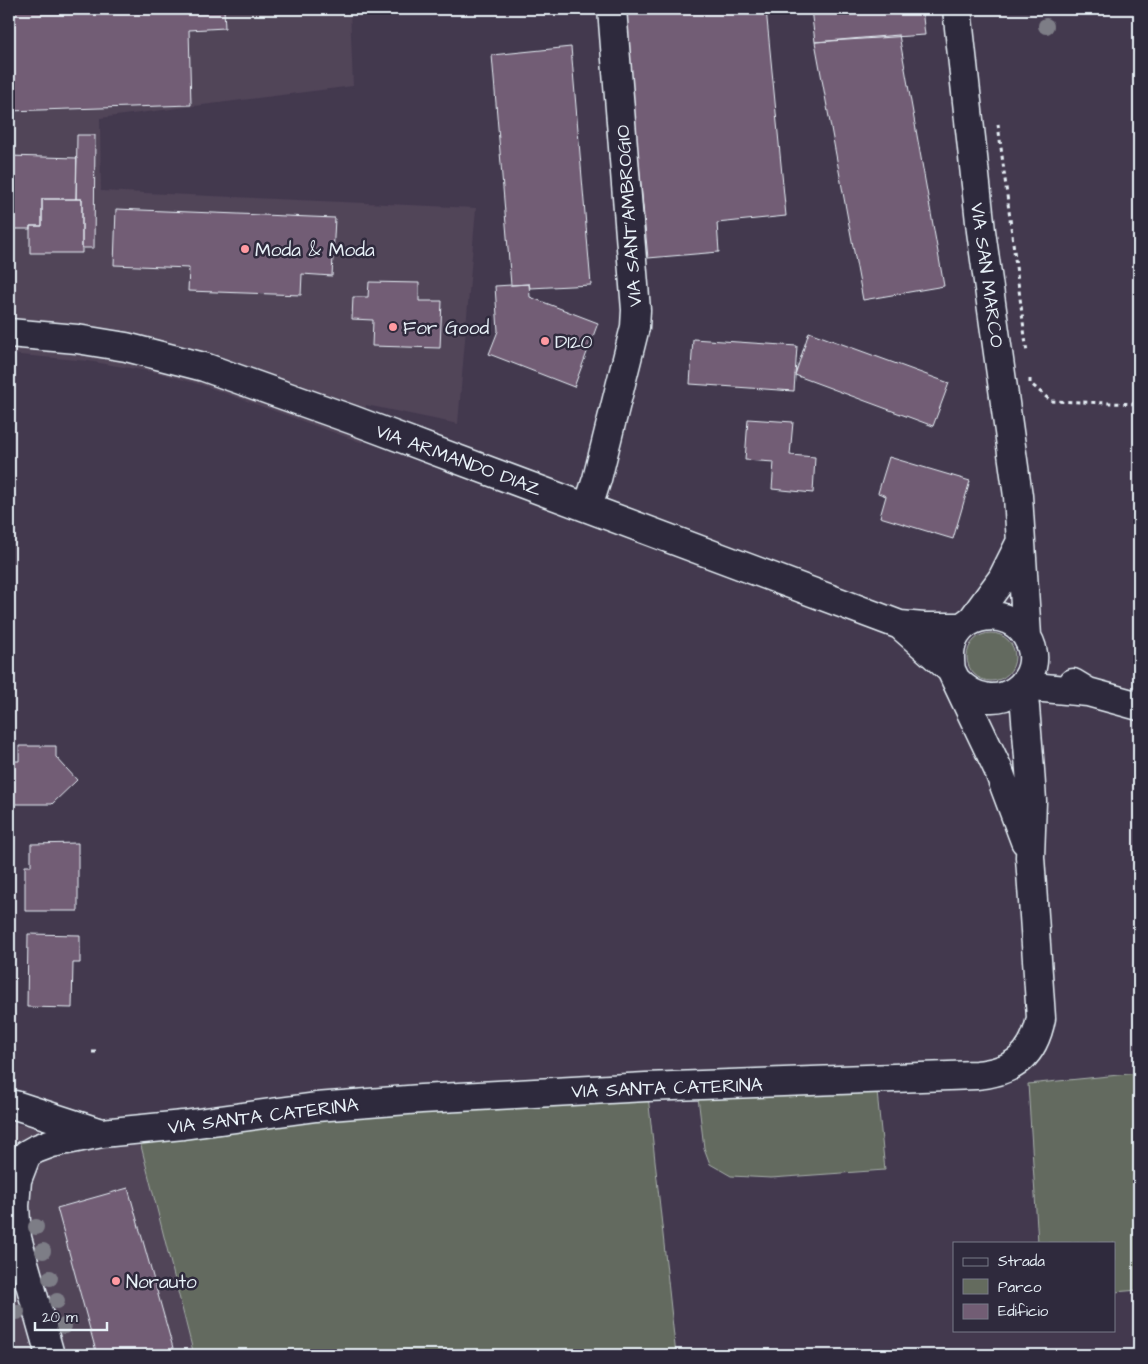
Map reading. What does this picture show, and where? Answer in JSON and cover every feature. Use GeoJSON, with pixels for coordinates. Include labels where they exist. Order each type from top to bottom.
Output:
{"type":"FeatureCollection","features":[{"type":"Feature","properties":{"kind":"street","name":"VIA SANT'AMBROGIO"},"geometry":{"type":"LineString","coordinates":[[588,507],[597,479],[634,326],[636,310],[612,9]]}},
{"type":"Feature","properties":{"kind":"street","name":"VIA SAN MARCO"},"geometry":{"type":"LineString","coordinates":[[957,9],[981,232],[1017,486],[1030,645]]}},
{"type":"Feature","properties":{"kind":"street","name":"VIA ARMANDO DIAZ"},"geometry":{"type":"LineString","coordinates":[[9,333],[77,339],[126,347],[204,367],[588,507],[900,625],[924,627],[967,624],[984,616],[1008,619],[1019,626],[1047,669],[1088,692]]}},
{"type":"Feature","properties":{"kind":"street"},"geometry":{"type":"LineString","coordinates":[[954,676],[950,658],[955,636],[967,624],[1002,579],[1021,541]]}},
{"type":"Feature","properties":{"kind":"street","name":"VIA ARMANDO DIAZ"},"geometry":{"type":"LineString","coordinates":[[900,625],[954,676],[965,690],[974,695],[996,698],[1007,695],[1022,686],[1088,692],[1139,706]]}},
{"type":"Feature","properties":{"kind":"street"},"geometry":{"type":"LineString","coordinates":[[1022,686],[1029,676],[1032,665],[1030,645]]}},
{"type":"Feature","properties":{"kind":"street","name":"VIA SANTA CATERINA"},"geometry":{"type":"LineString","coordinates":[[954,676],[998,768],[1030,857]]}},
{"type":"Feature","properties":{"kind":"street","name":"VIA SANTA CATERINA"},"geometry":{"type":"LineString","coordinates":[[18,1161],[36,1149],[52,1143],[102,1133],[183,1125],[316,1107],[421,1099],[646,1087],[997,1073],[1013,1065],[1031,1048],[1041,1018],[1030,857],[1032,801],[1026,707],[1022,686]]}},
{"type":"Feature","properties":{"kind":"street","name":"VIA SANTA CATERINA"},"geometry":{"type":"LineString","coordinates":[[12,1104],[102,1133]]}},
{"type":"Feature","properties":{"kind":"street","name":"VIA SANTA CATERINA"},"geometry":{"type":"LineString","coordinates":[[12,1104],[25,1112],[32,1127],[32,1144],[18,1161]]}},
{"type":"Feature","properties":{"kind":"street"},"geometry":{"type":"LineString","coordinates":[[18,1161],[13,1228],[50,1355]]}},
{"type":"Feature","properties":{"kind":"path"},"geometry":{"type":"LineString","coordinates":[[997,117],[1027,353]]}},
{"type":"Feature","properties":{"kind":"path"},"geometry":{"type":"LineString","coordinates":[[1029,373],[1030,383],[1051,401],[1139,404]]}},
{"type":"Feature","properties":{"kind":"path"},"geometry":{"type":"LineString","coordinates":[[92,1052],[98,1052]]}},
{"type":"Feature","properties":{"kind":"shaded area"},"geometry":{"type":"Polygon","coordinates":[[[9,9],[350,9],[353,86],[100,118],[101,191],[476,208],[458,424],[366,405],[363,443],[205,386],[159,373],[88,361],[9,354],[9,9]]]}},
{"type":"Feature","properties":{"kind":"shaded area"},"geometry":{"type":"Polygon","coordinates":[[[9,1124],[138,1134],[194,1355],[9,1355],[9,1124]]]}},
{"type":"Feature","properties":{"kind":"green space"},"geometry":{"type":"Polygon","coordinates":[[[991,633],[1000,635],[1008,640],[1013,648],[1015,657],[1013,666],[1008,674],[1000,679],[991,681],[982,679],[974,674],[969,666],[967,657],[969,648],[974,640],[982,635],[991,633]]]}},
{"type":"Feature","properties":{"kind":"green space"},"geometry":{"type":"Polygon","coordinates":[[[1139,1073],[1139,1290],[1116,1292],[1116,1242],[1038,1242],[1028,1084],[1139,1073]]]}},
{"type":"Feature","properties":{"kind":"green space"},"geometry":{"type":"Polygon","coordinates":[[[877,1092],[885,1170],[771,1178],[731,1176],[710,1164],[704,1148],[698,1097],[877,1092]]]}},
{"type":"Feature","properties":{"kind":"green space"},"geometry":{"type":"Polygon","coordinates":[[[648,1096],[676,1355],[194,1355],[138,1134],[648,1096]]]}},
{"type":"Feature","properties":{"kind":"building"},"geometry":{"type":"Polygon","coordinates":[[[9,9],[224,9],[225,28],[189,30],[191,105],[9,111],[9,9]]]}},
{"type":"Feature","properties":{"kind":"building"},"geometry":{"type":"Polygon","coordinates":[[[624,9],[766,9],[786,216],[717,223],[719,252],[648,258],[624,9]]]}},
{"type":"Feature","properties":{"kind":"building"},"geometry":{"type":"Polygon","coordinates":[[[811,9],[922,9],[925,35],[815,42],[811,9]]]}},
{"type":"Feature","properties":{"kind":"building"},"geometry":{"type":"Polygon","coordinates":[[[899,35],[944,286],[863,300],[815,42],[899,35]]]}},
{"type":"Feature","properties":{"kind":"building"},"geometry":{"type":"Polygon","coordinates":[[[571,47],[591,285],[530,288],[529,284],[511,285],[492,55],[571,47]]]}},
{"type":"Feature","properties":{"kind":"building"},"geometry":{"type":"Polygon","coordinates":[[[77,135],[95,135],[94,248],[82,248],[82,199],[76,199],[77,135]]]}},
{"type":"Feature","properties":{"kind":"building"},"geometry":{"type":"Polygon","coordinates":[[[9,156],[77,158],[76,199],[42,199],[42,226],[30,226],[30,229],[9,229],[9,156]]]}},
{"type":"Feature","properties":{"kind":"building"},"geometry":{"type":"Polygon","coordinates":[[[42,199],[82,199],[82,253],[30,253],[30,226],[42,226],[42,199]]]}},
{"type":"Feature","properties":{"kind":"building"},"geometry":{"type":"Polygon","coordinates":[[[116,209],[335,218],[332,276],[302,274],[301,295],[188,291],[189,268],[114,265],[116,209]]]}},
{"type":"Feature","properties":{"kind":"building"},"geometry":{"type":"Polygon","coordinates":[[[369,282],[419,283],[419,301],[442,301],[440,348],[372,346],[373,320],[352,319],[353,297],[368,297],[369,282]]]}},
{"type":"Feature","properties":{"kind":"building"},"geometry":{"type":"Polygon","coordinates":[[[529,284],[530,297],[598,323],[574,387],[489,354],[498,331],[495,286],[529,284]]]}},
{"type":"Feature","properties":{"kind":"building"},"geometry":{"type":"Polygon","coordinates":[[[809,332],[949,383],[933,426],[795,375],[809,332]]]}},
{"type":"Feature","properties":{"kind":"building"},"geometry":{"type":"Polygon","coordinates":[[[693,339],[797,346],[794,391],[690,384],[693,339]]]}},
{"type":"Feature","properties":{"kind":"building"},"geometry":{"type":"Polygon","coordinates":[[[748,419],[793,422],[790,455],[815,457],[813,493],[772,489],[774,462],[745,460],[748,419]]]}},
{"type":"Feature","properties":{"kind":"building"},"geometry":{"type":"Polygon","coordinates":[[[889,457],[970,481],[953,539],[880,517],[886,496],[878,493],[889,457]]]}},
{"type":"Feature","properties":{"kind":"building"},"geometry":{"type":"Polygon","coordinates":[[[19,746],[56,746],[56,757],[77,780],[52,804],[10,804],[10,761],[19,761],[19,746]]]}},
{"type":"Feature","properties":{"kind":"building"},"geometry":{"type":"Polygon","coordinates":[[[78,843],[78,911],[25,911],[25,866],[31,866],[31,844],[78,843]]]}},
{"type":"Feature","properties":{"kind":"building"},"geometry":{"type":"Polygon","coordinates":[[[28,934],[80,935],[80,963],[73,963],[72,1008],[27,1007],[28,934]]]}},
{"type":"Feature","properties":{"kind":"building","name":"Norauto"},"geometry":{"type":"Polygon","coordinates":[[[128,1188],[175,1355],[97,1355],[57,1208],[128,1188]]]}},
{"type":"Feature","properties":{"kind":"place","name":"Moda & Moda"},"geometry":{"type":"Point","coordinates":[245,249]}},
{"type":"Feature","properties":{"kind":"place","name":"For Good"},"geometry":{"type":"Point","coordinates":[393,327]}},
{"type":"Feature","properties":{"kind":"place","name":"D120"},"geometry":{"type":"Point","coordinates":[545,341]}},
{"type":"Feature","properties":{"kind":"place","name":"Norauto"},"geometry":{"type":"Point","coordinates":[116,1281]}}]}
